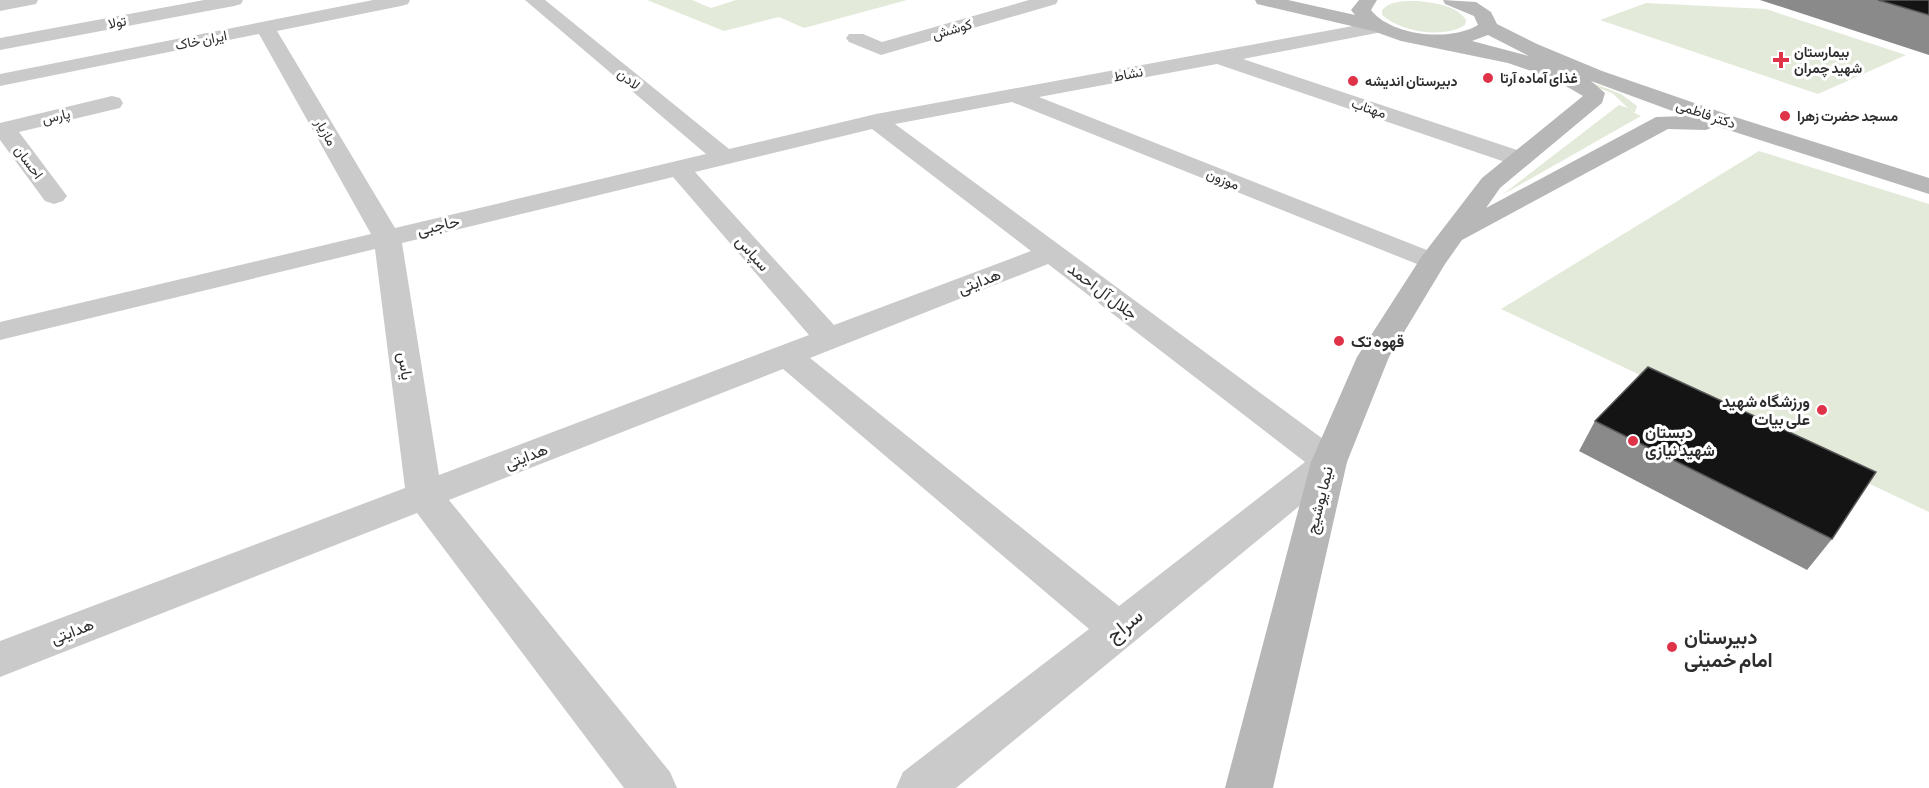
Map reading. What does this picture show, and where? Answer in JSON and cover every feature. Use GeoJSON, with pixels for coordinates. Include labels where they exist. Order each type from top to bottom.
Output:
{"type":"FeatureCollection","features":[{"type":"Feature","properties":{"kind":"street"},"geometry":{"type":"LineString","coordinates":[[0,5],[29,0]]}},
{"type":"Feature","properties":{"kind":"street","name":"تولا"},"geometry":{"type":"LineString","coordinates":[[0,44],[135,9],[234,0]]}},
{"type":"Feature","properties":{"kind":"street","name":"ایران خاک"},"geometry":{"type":"LineString","coordinates":[[0,80],[265,27],[341,6],[401,0]]}},
{"type":"Feature","properties":{"kind":"street","name":"لادن"},"geometry":{"type":"LineString","coordinates":[[534,0],[724,158]]}},
{"type":"Feature","properties":{"kind":"street","name":"کوشش"},"geometry":{"type":"LineString","coordinates":[[856,38],[881,50],[1049,0]]}},
{"type":"Feature","properties":{"kind":"street"},"geometry":{"type":"LineString","coordinates":[[1264,0],[1429,39],[1474,36],[1485,14]]}},
{"type":"Feature","properties":{"kind":"street"},"geometry":{"type":"LineString","coordinates":[[1368,0],[1361,10],[1380,27]]}},
{"type":"Feature","properties":{"kind":"street","name":"دکتر فاطمی"},"geometry":{"type":"LineString","coordinates":[[1452,0],[1485,14],[1532,50],[1606,80],[1929,186]]}},
{"type":"Feature","properties":{"kind":"street","name":"مازیار"},"geometry":{"type":"LineString","coordinates":[[265,27],[387,237]]}},
{"type":"Feature","properties":{"kind":"street","name":"نشاط"},"geometry":{"type":"LineString","coordinates":[[876,121],[1380,27]]}},
{"type":"Feature","properties":{"kind":"street","name":"نیما یوشیج"},"geometry":{"type":"LineString","coordinates":[[1249,788],[1329,462],[1373,357],[1441,250],[1491,183],[1592,100],[1594,93],[1572,80],[1507,57],[1429,39]]}},
{"type":"Feature","properties":{"kind":"street","name":"مهتاب"},"geometry":{"type":"LineString","coordinates":[[1218,57],[1520,159]]}},
{"type":"Feature","properties":{"kind":"street","name":"موزون"},"geometry":{"type":"LineString","coordinates":[[1014,95],[1441,250]]}},
{"type":"Feature","properties":{"kind":"street","name":"پارس"},"geometry":{"type":"LineString","coordinates":[[2,129],[112,103]]}},
{"type":"Feature","properties":{"kind":"street","name":"حاجبی"},"geometry":{"type":"LineString","coordinates":[[0,331],[876,121]]}},
{"type":"Feature","properties":{"kind":"street","name":"جلال آل احمد"},"geometry":{"type":"LineString","coordinates":[[876,121],[1329,462]]}},
{"type":"Feature","properties":{"kind":"street","name":"نیما یوشیج"},"geometry":{"type":"LineString","coordinates":[[1441,250],[1664,122],[1688,121],[1744,127]]}},
{"type":"Feature","properties":{"kind":"street","name":"احسان"},"geometry":{"type":"LineString","coordinates":[[2,129],[54,196]]}},
{"type":"Feature","properties":{"kind":"street","name":"سپاس"},"geometry":{"type":"LineString","coordinates":[[678,168],[829,339]]}},
{"type":"Feature","properties":{"kind":"street","name":"یاس"},"geometry":{"type":"LineString","coordinates":[[387,237],[424,495]]}},
{"type":"Feature","properties":{"kind":"street","name":"هدایتی"},"geometry":{"type":"LineString","coordinates":[[0,658],[1051,253]]}},
{"type":"Feature","properties":{"kind":"street"},"geometry":{"type":"LineString","coordinates":[[786,355],[1118,629]]}},
{"type":"Feature","properties":{"kind":"street","name":"سراج"},"geometry":{"type":"LineString","coordinates":[[920,788],[1329,462]]}},
{"type":"Feature","properties":{"kind":"street"},"geometry":{"type":"LineString","coordinates":[[424,495],[652,788]]}},
{"type":"Feature","properties":{"kind":"green space"},"geometry":{"type":"Polygon","coordinates":[[[647,0],[692,0],[711,8],[736,0],[907,0],[804,28],[779,17],[724,31],[647,0]]]}},
{"type":"Feature","properties":{"kind":"green space"},"geometry":{"type":"Polygon","coordinates":[[[1418,1],[1438,4],[1457,11],[1466,20],[1465,25],[1445,32],[1422,32],[1400,26],[1382,15],[1382,10],[1390,4],[1418,1]]]}},
{"type":"Feature","properties":{"kind":"green space"},"geometry":{"type":"Polygon","coordinates":[[[1646,3],[1766,9],[1906,55],[1818,94],[1600,20],[1646,3]]]}},
{"type":"Feature","properties":{"kind":"green space"},"geometry":{"type":"Polygon","coordinates":[[[1515,53],[1621,94],[1637,106],[1633,112],[1641,116],[1502,195],[1619,105],[1628,108],[1612,93],[1512,55],[1515,53]]]}},
{"type":"Feature","properties":{"kind":"green space","name":"ورزشگاه شهید علی بیات"},"geometry":{"type":"Polygon","coordinates":[[[1759,151],[1929,204],[1929,512],[1501,309],[1759,151]]]}},
{"type":"Feature","properties":{"kind":"building"},"geometry":{"type":"Polygon","coordinates":[[[1878,0],[1929,0],[1929,15],[1878,0]]]}},
{"type":"Feature","properties":{"kind":"building"},"geometry":{"type":"Polygon","coordinates":[[[1648,367],[1876,472],[1832,539],[1595,421],[1648,367]]]}},
{"type":"Feature","properties":{"kind":"place","name":"بیمارستان شهید چمران"},"geometry":{"type":"Point","coordinates":[1781,60]}},
{"type":"Feature","properties":{"kind":"place","name":"غذای آماده آرتا"},"geometry":{"type":"Point","coordinates":[1488,78]}},
{"type":"Feature","properties":{"kind":"place","name":"دبیرستان اندیشه"},"geometry":{"type":"Point","coordinates":[1353,81]}},
{"type":"Feature","properties":{"kind":"place","name":"مسجد حضرت زهرا"},"geometry":{"type":"Point","coordinates":[1785,116]}},
{"type":"Feature","properties":{"kind":"place","name":"قهوه تک"},"geometry":{"type":"Point","coordinates":[1339,341]}},
{"type":"Feature","properties":{"kind":"place","name":"ورزشگاه شهید علی بیات"},"geometry":{"type":"Point","coordinates":[1822,410]}},
{"type":"Feature","properties":{"kind":"place","name":"دبستان شهید نیازی"},"geometry":{"type":"Point","coordinates":[1633,441]}},
{"type":"Feature","properties":{"kind":"place","name":"دبیرستان امام خمینی"},"geometry":{"type":"Point","coordinates":[1672,647]}}]}
